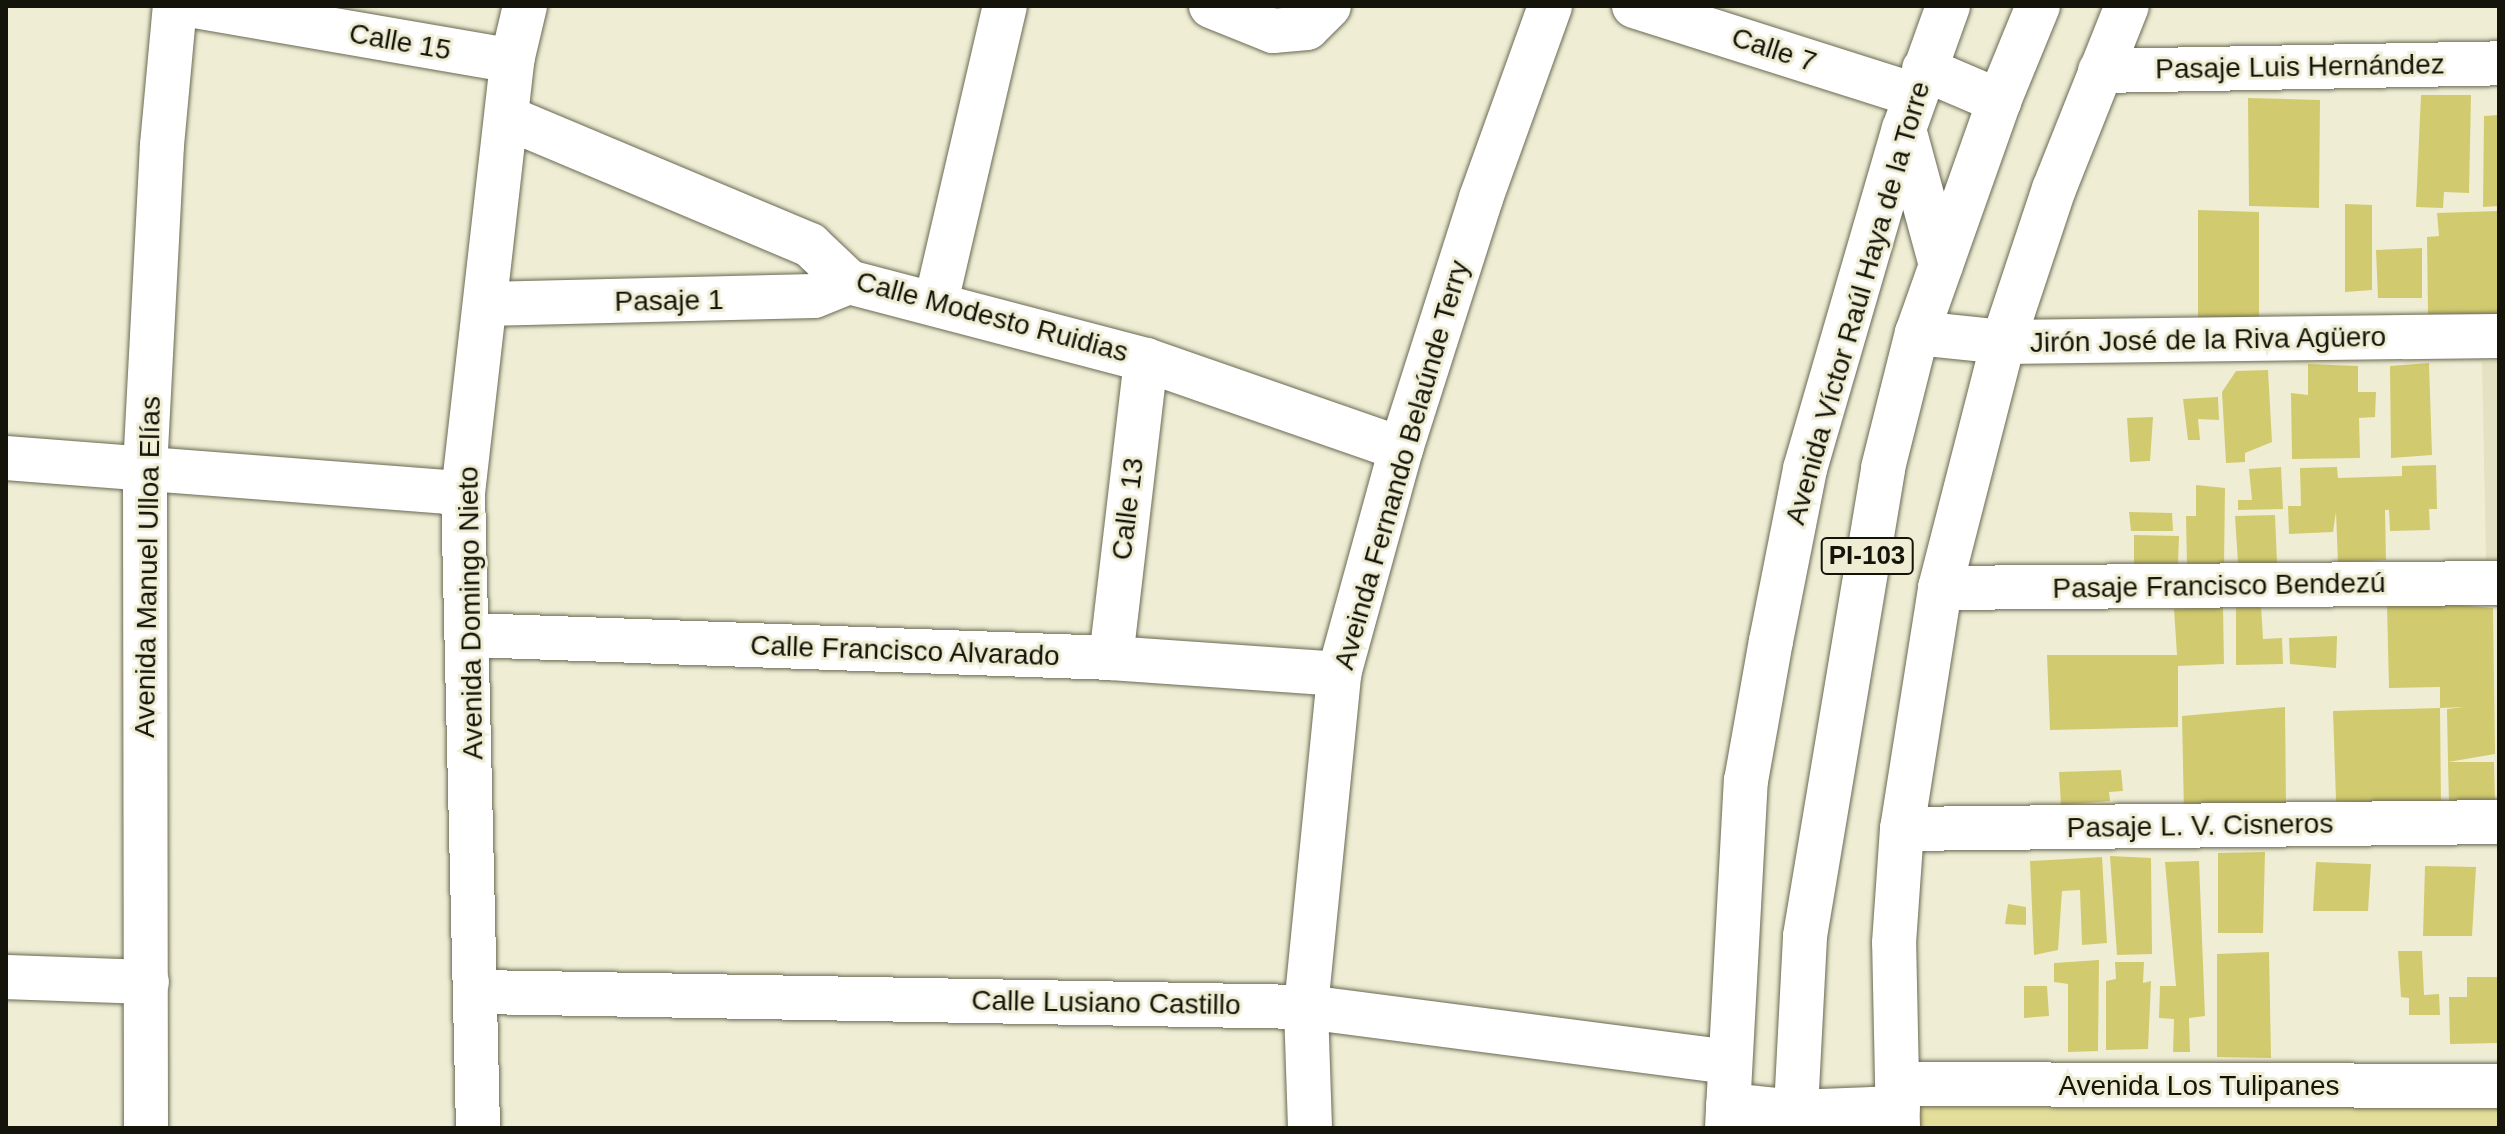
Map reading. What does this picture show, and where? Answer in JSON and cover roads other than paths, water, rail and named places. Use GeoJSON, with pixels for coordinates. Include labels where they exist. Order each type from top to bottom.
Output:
{"type":"FeatureCollection","features":[{"type":"Feature","properties":{"kind":"street","name":"Avenida Manuel Ulloa Elías"},"geometry":{"type":"LineString","coordinates":[[146,1128],[145,469],[162,145],[175,6]]}},
{"type":"Feature","properties":{"kind":"street","name":"Calle 15"},"geometry":{"type":"LineString","coordinates":[[195,6],[512,61]]}},
{"type":"Feature","properties":{"kind":"street","name":"Avenida Domingo Nieto"},"geometry":{"type":"LineString","coordinates":[[478,1128],[479,992],[470,635],[463,493],[508,118],[512,61],[525,6]]}},
{"type":"Feature","properties":{"kind":"street"},"geometry":{"type":"LineString","coordinates":[[936,302],[1005,6]]}},
{"type":"Feature","properties":{"kind":"street"},"geometry":{"type":"LineString","coordinates":[[1211,6],[1273,31],[1318,17]]}},
{"type":"Feature","properties":{"kind":"street","name":"Aveinda Fernando Belaúnde Terry"},"geometry":{"type":"LineString","coordinates":[[1310,1128],[1306,1007],[1339,674],[1401,449],[1481,198],[1550,6]]}},
{"type":"Feature","properties":{"kind":"street","name":"Calle 7"},"geometry":{"type":"LineString","coordinates":[[1634,6],[1914,98],[1999,101]]}},
{"type":"Feature","properties":{"kind":"street","name":"Avenida Víctor Raúl Haya de la Torre"},"geometry":{"type":"LineString","coordinates":[[1727,1117],[1746,781],[1805,469],[1914,98],[1948,6]]}},
{"type":"Feature","properties":{"kind":"street","name":"PI-103"},"geometry":{"type":"LineString","coordinates":[[1795,1120],[1805,936],[1820,830],[1883,468],[1917,333],[1999,101],[2038,6]]}},
{"type":"Feature","properties":{"kind":"street"},"geometry":{"type":"LineString","coordinates":[[1898,1107],[1894,943],[1902,829],[1940,588],[2003,342],[2100,71],[2127,6]]}},
{"type":"Feature","properties":{"kind":"street","name":"Pasaje Luis Hernández"},"geometry":{"type":"LineString","coordinates":[[2100,71],[2499,63]]}},
{"type":"Feature","properties":{"kind":"street"},"geometry":{"type":"LineString","coordinates":[[1914,98],[1941,265]]}},
{"type":"Feature","properties":{"kind":"street","name":"Calle Modesto Ruidias"},"geometry":{"type":"LineString","coordinates":[[508,118],[798,239],[849,282],[936,302],[1146,360],[1401,449]]}},
{"type":"Feature","properties":{"kind":"street","name":"Pasaje 1"},"geometry":{"type":"LineString","coordinates":[[485,304],[814,296],[849,282]]}},
{"type":"Feature","properties":{"kind":"street","name":"Jirón José de la Riva Agüero"},"geometry":{"type":"LineString","coordinates":[[1917,333],[2003,342],[2499,336]]}},
{"type":"Feature","properties":{"kind":"street","name":"Calle 13"},"geometry":{"type":"LineString","coordinates":[[1111,658],[1146,360]]}},
{"type":"Feature","properties":{"kind":"street"},"geometry":{"type":"LineString","coordinates":[[6,458],[463,493]]}},
{"type":"Feature","properties":{"kind":"street","name":"Pasaje Francisco Bendezú"},"geometry":{"type":"LineString","coordinates":[[1940,588],[2499,583]]}},
{"type":"Feature","properties":{"kind":"street","name":"Calle Francisco Alvarado"},"geometry":{"type":"LineString","coordinates":[[470,635],[1111,658],[1339,674]]}},
{"type":"Feature","properties":{"kind":"street","name":"Pasaje L. V. Cisneros"},"geometry":{"type":"LineString","coordinates":[[1902,829],[2499,822]]}},
{"type":"Feature","properties":{"kind":"street"},"geometry":{"type":"LineString","coordinates":[[6,977],[147,982]]}},
{"type":"Feature","properties":{"kind":"street","name":"Calle Lusiano Castillo"},"geometry":{"type":"LineString","coordinates":[[479,992],[1306,1007],[1729,1062]]}},
{"type":"Feature","properties":{"kind":"street","name":"Avenida Los Tulipanes"},"geometry":{"type":"LineString","coordinates":[[1727,1117],[1795,1120],[1898,1107],[2499,1086]]}}]}
